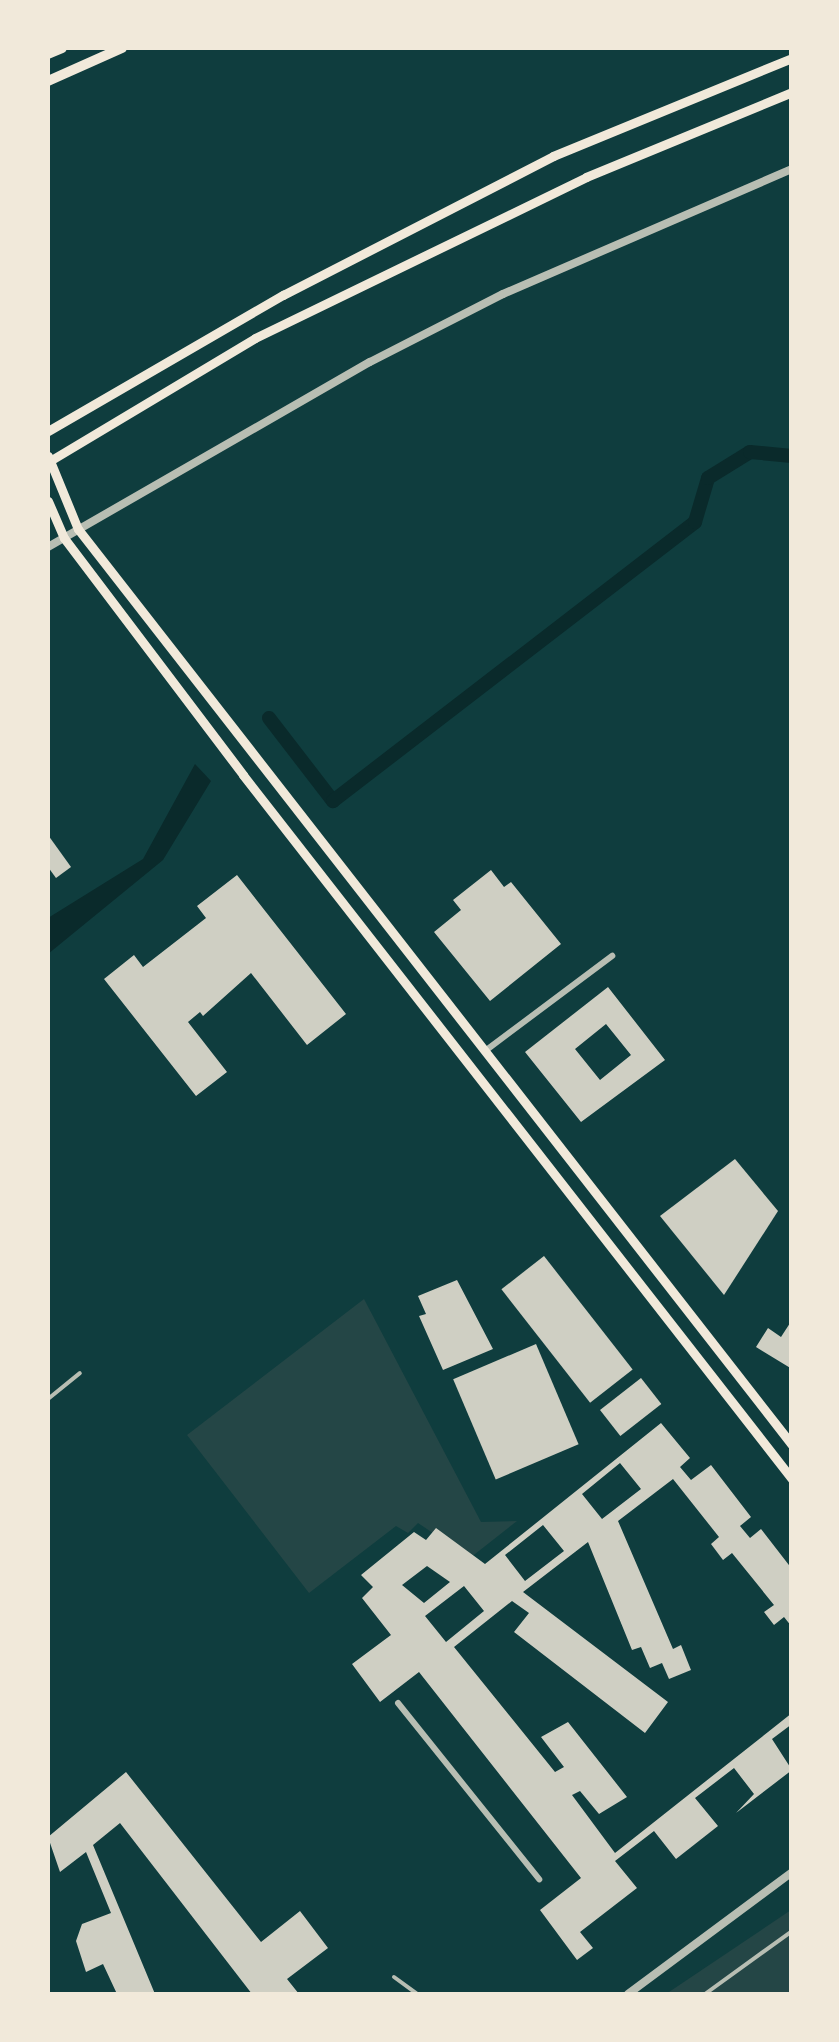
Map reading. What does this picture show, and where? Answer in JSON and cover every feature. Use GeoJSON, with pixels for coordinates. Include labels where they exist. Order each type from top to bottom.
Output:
{"type":"FeatureCollection","features":[{"type":"Feature","properties":{"kind":"highway"},"geometry":{"type":"LineString","coordinates":[[48,54],[62,48]]}},
{"type":"Feature","properties":{"kind":"highway"},"geometry":{"type":"LineString","coordinates":[[48,80],[122,48]]}},
{"type":"Feature","properties":{"kind":"main road"},"geometry":{"type":"LineString","coordinates":[[48,431],[283,295],[553,156],[792,58]]}},
{"type":"Feature","properties":{"kind":"main road"},"geometry":{"type":"LineString","coordinates":[[792,92],[586,176],[272,330],[48,460],[78,530],[792,1445]]}},
{"type":"Feature","properties":{"kind":"main road"},"geometry":{"type":"LineString","coordinates":[[48,501],[64,538],[792,1479]]}},
{"type":"Feature","properties":{"kind":"street"},"geometry":{"type":"LineString","coordinates":[[48,548],[217,445],[453,320],[792,169]]}},
{"type":"Feature","properties":{"kind":"street"},"geometry":{"type":"LineString","coordinates":[[485,1051],[612,956]]}},
{"type":"Feature","properties":{"kind":"street"},"geometry":{"type":"LineString","coordinates":[[48,1399],[80,1373]]}},
{"type":"Feature","properties":{"kind":"street"},"geometry":{"type":"LineString","coordinates":[[398,1703],[539,1879]]}},
{"type":"Feature","properties":{"kind":"street"},"geometry":{"type":"LineString","coordinates":[[628,1994],[792,1872]]}},
{"type":"Feature","properties":{"kind":"street"},"geometry":{"type":"LineString","coordinates":[[705,1994],[792,1930]]}},
{"type":"Feature","properties":{"kind":"street"},"geometry":{"type":"LineString","coordinates":[[394,1978],[417,1994]]}},
{"type":"Feature","properties":{"kind":"shaded area"},"geometry":{"type":"Polygon","coordinates":[[[195,764],[211,781],[163,860],[48,954],[48,918],[143,859],[195,764]]]}},
{"type":"Feature","properties":{"kind":"shaded area"},"geometry":{"type":"Polygon","coordinates":[[[364,1299],[481,1522],[517,1521],[470,1558],[418,1523],[408,1533],[396,1526],[309,1593],[187,1435],[364,1299]]]}},
{"type":"Feature","properties":{"kind":"shaded area"},"geometry":{"type":"Polygon","coordinates":[[[791,1910],[791,1994],[666,1994],[791,1910]]]}},
{"type":"Feature","properties":{"kind":"building"},"geometry":{"type":"Polygon","coordinates":[[[48,835],[71,867],[56,878],[48,867],[48,835]]]}},
{"type":"Feature","properties":{"kind":"building"},"geometry":{"type":"Polygon","coordinates":[[[491,870],[504,887],[511,882],[561,944],[490,1001],[434,932],[461,910],[453,900],[491,870]]]}},
{"type":"Feature","properties":{"kind":"building"},"geometry":{"type":"Polygon","coordinates":[[[237,875],[346,1014],[307,1045],[251,973],[203,1016],[200,1012],[188,1022],[227,1072],[196,1096],[104,979],[134,955],[143,967],[206,918],[197,906],[237,875]]]}},
{"type":"Feature","properties":{"kind":"building"},"geometry":{"type":"Polygon","coordinates":[[[608,987],[665,1060],[581,1122],[525,1052],[608,987]],[[606,1024],[575,1049],[600,1080],[631,1055],[606,1024]]]}},
{"type":"Feature","properties":{"kind":"building"},"geometry":{"type":"Polygon","coordinates":[[[735,1159],[778,1211],[724,1295],[660,1216],[735,1159]]]}},
{"type":"Feature","properties":{"kind":"building"},"geometry":{"type":"Polygon","coordinates":[[[544,1256],[633,1369],[590,1403],[501,1289],[544,1256]]]}},
{"type":"Feature","properties":{"kind":"building"},"geometry":{"type":"Polygon","coordinates":[[[457,1280],[493,1349],[443,1370],[419,1316],[426,1314],[418,1296],[457,1280]]]}},
{"type":"Feature","properties":{"kind":"building"},"geometry":{"type":"Polygon","coordinates":[[[792,1320],[792,1369],[756,1347],[768,1328],[781,1337],[792,1320]]]}},
{"type":"Feature","properties":{"kind":"building"},"geometry":{"type":"Polygon","coordinates":[[[536,1344],[579,1444],[496,1480],[453,1379],[536,1344]]]}},
{"type":"Feature","properties":{"kind":"building"},"geometry":{"type":"Polygon","coordinates":[[[641,1378],[661,1404],[620,1436],[600,1410],[641,1378]]]}},
{"type":"Feature","properties":{"kind":"building"},"geometry":{"type":"Polygon","coordinates":[[[661,1423],[690,1458],[680,1467],[691,1480],[711,1465],[751,1517],[740,1526],[750,1538],[761,1529],[792,1569],[792,1627],[784,1617],[774,1625],[764,1612],[774,1605],[732,1553],[723,1560],[711,1544],[719,1537],[673,1479],[618,1521],[673,1649],[681,1645],[691,1670],[669,1679],[662,1663],[650,1668],[641,1647],[632,1650],[588,1542],[523,1592],[668,1702],[645,1733],[514,1632],[529,1613],[512,1601],[454,1647],[555,1772],[564,1767],[541,1737],[568,1722],[627,1797],[599,1814],[580,1791],[572,1795],[615,1853],[792,1713],[792,1724],[772,1739],[792,1770],[736,1813],[754,1794],[734,1768],[695,1798],[718,1826],[676,1859],[654,1831],[615,1861],[637,1888],[580,1932],[593,1948],[577,1960],[540,1910],[581,1878],[419,1672],[380,1702],[352,1664],[391,1635],[362,1598],[373,1587],[361,1575],[414,1532],[426,1540],[436,1528],[485,1564],[661,1423]],[[620,1463],[582,1494],[602,1519],[641,1489],[620,1463]],[[543,1525],[505,1555],[525,1581],[564,1551],[543,1525]],[[427,1566],[402,1585],[424,1603],[450,1582],[427,1566]],[[464,1586],[425,1616],[446,1642],[484,1611],[464,1586]]]}},
{"type":"Feature","properties":{"kind":"building"},"geometry":{"type":"Polygon","coordinates":[[[126,1772],[261,1942],[300,1911],[328,1948],[287,1979],[299,1994],[252,1994],[120,1823],[93,1845],[155,1994],[117,1994],[103,1964],[86,1972],[76,1941],[82,1924],[111,1913],[86,1852],[60,1872],[48,1837],[126,1772]]]}},
{"type":"Feature","properties":{"kind":"waterway"},"geometry":{"type":"LineString","coordinates":[[269,718],[333,801],[695,522],[708,478],[750,452],[792,456]]}}]}
